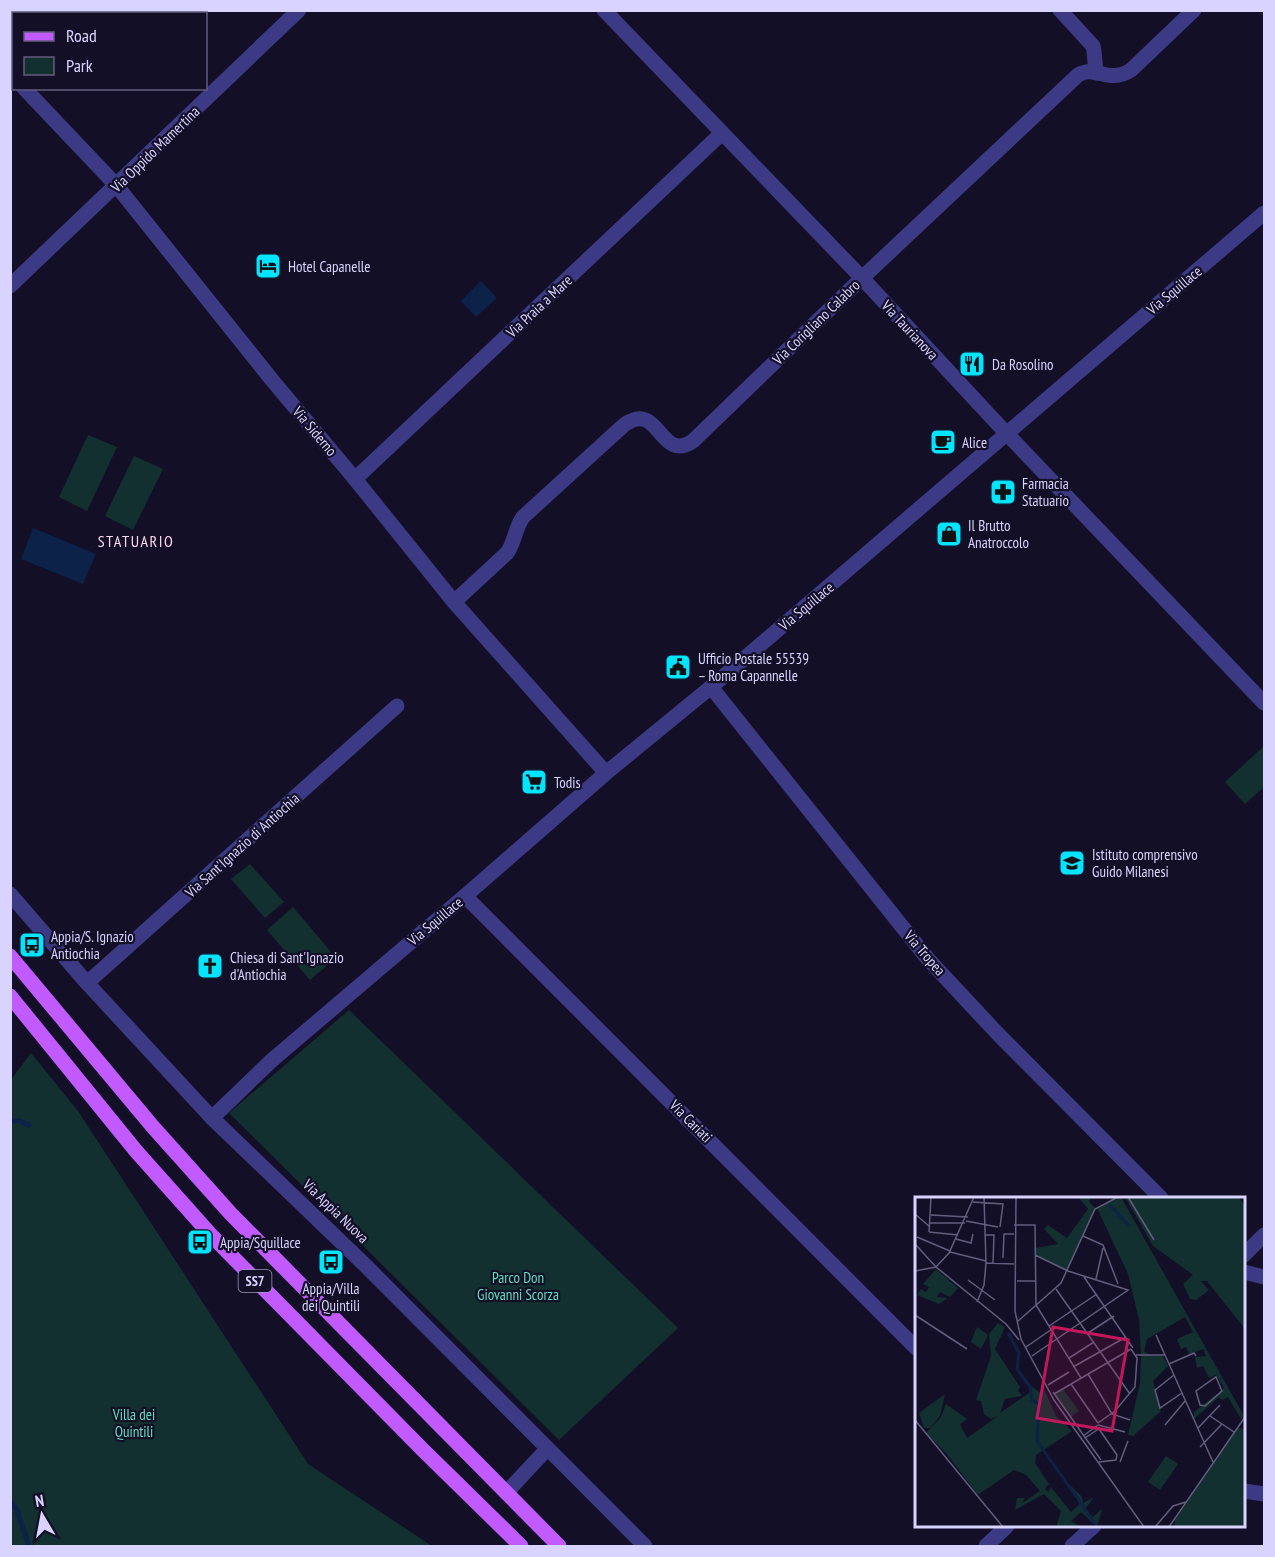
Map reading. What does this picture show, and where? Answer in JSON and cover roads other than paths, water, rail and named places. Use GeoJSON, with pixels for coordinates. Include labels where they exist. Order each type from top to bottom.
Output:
{"type":"FeatureCollection","features":[{"type":"Feature","properties":{"kind":"main road","name":"SS7"},"geometry":{"type":"LineString","coordinates":[[10,956],[204,1186],[560,1546]]}},
{"type":"Feature","properties":{"kind":"main road","name":"SS7"},"geometry":{"type":"LineString","coordinates":[[10,996],[136,1151],[210,1234],[521,1546]]}},
{"type":"Feature","properties":{"kind":"street","name":"Via Oppido Mamertina"},"geometry":{"type":"LineString","coordinates":[[10,286],[299,10]]}},
{"type":"Feature","properties":{"kind":"street","name":"Via Taurianova"},"geometry":{"type":"LineString","coordinates":[[604,10],[862,278],[1007,434],[1264,703]]}},
{"type":"Feature","properties":{"kind":"street"},"geometry":{"type":"LineString","coordinates":[[1060,10],[1093,46],[1096,73]]}},
{"type":"Feature","properties":{"kind":"street","name":"Via Corigliano Calabro"},"geometry":{"type":"LineString","coordinates":[[454,602],[507,553],[513,544],[516,530],[523,517],[624,425],[631,420],[644,418],[671,444],[681,446],[690,444],[1078,75],[1086,71],[1117,77],[1131,70],[1194,10]]}},
{"type":"Feature","properties":{"kind":"street","name":"Via Siderno"},"geometry":{"type":"LineString","coordinates":[[26,90],[116,185],[454,602],[606,773]]}},
{"type":"Feature","properties":{"kind":"street","name":"Via Praia a Mare"},"geometry":{"type":"LineString","coordinates":[[355,479],[722,133]]}},
{"type":"Feature","properties":{"kind":"street","name":"Via Squillace"},"geometry":{"type":"LineString","coordinates":[[212,1118],[271,1061],[1264,213]]}},
{"type":"Feature","properties":{"kind":"street","name":"Via Tropea"},"geometry":{"type":"LineString","coordinates":[[711,687],[928,959],[1006,1042],[1160,1197]]}},
{"type":"Feature","properties":{"kind":"street","name":"Via Sant'Ignazio di Antiochia"},"geometry":{"type":"LineString","coordinates":[[87,983],[397,706]]}},
{"type":"Feature","properties":{"kind":"street","name":"Via Appia Nuova"},"geometry":{"type":"LineString","coordinates":[[10,894],[87,983],[212,1118],[366,1266],[645,1546]]}},
{"type":"Feature","properties":{"kind":"street","name":"Via Cariati"},"geometry":{"type":"LineString","coordinates":[[465,896],[915,1346]]}},
{"type":"Feature","properties":{"kind":"street"},"geometry":{"type":"LineString","coordinates":[[1245,1254],[1264,1235]]}},
{"type":"Feature","properties":{"kind":"street"},"geometry":{"type":"LineString","coordinates":[[1245,1272],[1264,1277]]}},
{"type":"Feature","properties":{"kind":"street"},"geometry":{"type":"LineString","coordinates":[[506,1493],[547,1449]]}},
{"type":"Feature","properties":{"kind":"street"},"geometry":{"type":"LineString","coordinates":[[1245,1491],[1264,1494]]}},
{"type":"Feature","properties":{"kind":"street"},"geometry":{"type":"LineString","coordinates":[[986,1546],[1006,1527]]}},
{"type":"Feature","properties":{"kind":"street"},"geometry":{"type":"LineString","coordinates":[[1072,1546],[1093,1527]]}},
{"type":"Feature","properties":{"kind":"water"},"geometry":{"type":"Polygon","coordinates":[[[481,281],[497,298],[476,317],[461,301],[481,281]]]}},
{"type":"Feature","properties":{"kind":"water"},"geometry":{"type":"Polygon","coordinates":[[[33,528],[96,554],[83,584],[21,559],[33,528]]]}},
{"type":"Feature","properties":{"kind":"waterway"},"geometry":{"type":"LineString","coordinates":[[10,1121],[20,1121],[29,1125]]}},
{"type":"Feature","properties":{"kind":"waterway"},"geometry":{"type":"LineString","coordinates":[[10,1501],[17,1510],[29,1546]]}},
{"type":"Feature","properties":{"kind":"place","name":"Hotel Capanelle"},"geometry":{"type":"Point","coordinates":[268,266]}},
{"type":"Feature","properties":{"kind":"place","name":"Da Rosolino"},"geometry":{"type":"Point","coordinates":[972,364]}},
{"type":"Feature","properties":{"kind":"place","name":"Alice"},"geometry":{"type":"Point","coordinates":[943,442]}},
{"type":"Feature","properties":{"kind":"place","name":"Farmacia Statuario"},"geometry":{"type":"Point","coordinates":[1003,492]}},
{"type":"Feature","properties":{"kind":"place","name":"Il Brutto Anatroccolo"},"geometry":{"type":"Point","coordinates":[949,534]}},
{"type":"Feature","properties":{"kind":"place","name":"Ufficio Postale 55539 – Roma Capannelle"},"geometry":{"type":"Point","coordinates":[678,667]}},
{"type":"Feature","properties":{"kind":"place","name":"Todis"},"geometry":{"type":"Point","coordinates":[534,782]}},
{"type":"Feature","properties":{"kind":"place","name":"Istituto comprensivo Guido Milanesi"},"geometry":{"type":"Point","coordinates":[1072,863]}},
{"type":"Feature","properties":{"kind":"place","name":"Appia/S. Ignazio Antiochia"},"geometry":{"type":"Point","coordinates":[32,945]}},
{"type":"Feature","properties":{"kind":"place","name":"Chiesa di Sant'Ignazio d'Antiochia"},"geometry":{"type":"Point","coordinates":[210,966]}},
{"type":"Feature","properties":{"kind":"place","name":"Appia/Squillace"},"geometry":{"type":"Point","coordinates":[200,1242]}},
{"type":"Feature","properties":{"kind":"place","name":"Appia/Villa dei Quintili"},"geometry":{"type":"Point","coordinates":[331,1262]}},
{"type":"Feature","properties":{"kind":"district","name":"STATUARIO"},"geometry":{"type":"Point","coordinates":[136,541]}},
{"type":"Feature","properties":{"kind":"park label","name":"Parco Don Giovanni Scorza"},"geometry":{"type":"Point","coordinates":[518,1286]}},
{"type":"Feature","properties":{"kind":"park label","name":"Villa dei Quintili"},"geometry":{"type":"Point","coordinates":[134,1422]}}]}
